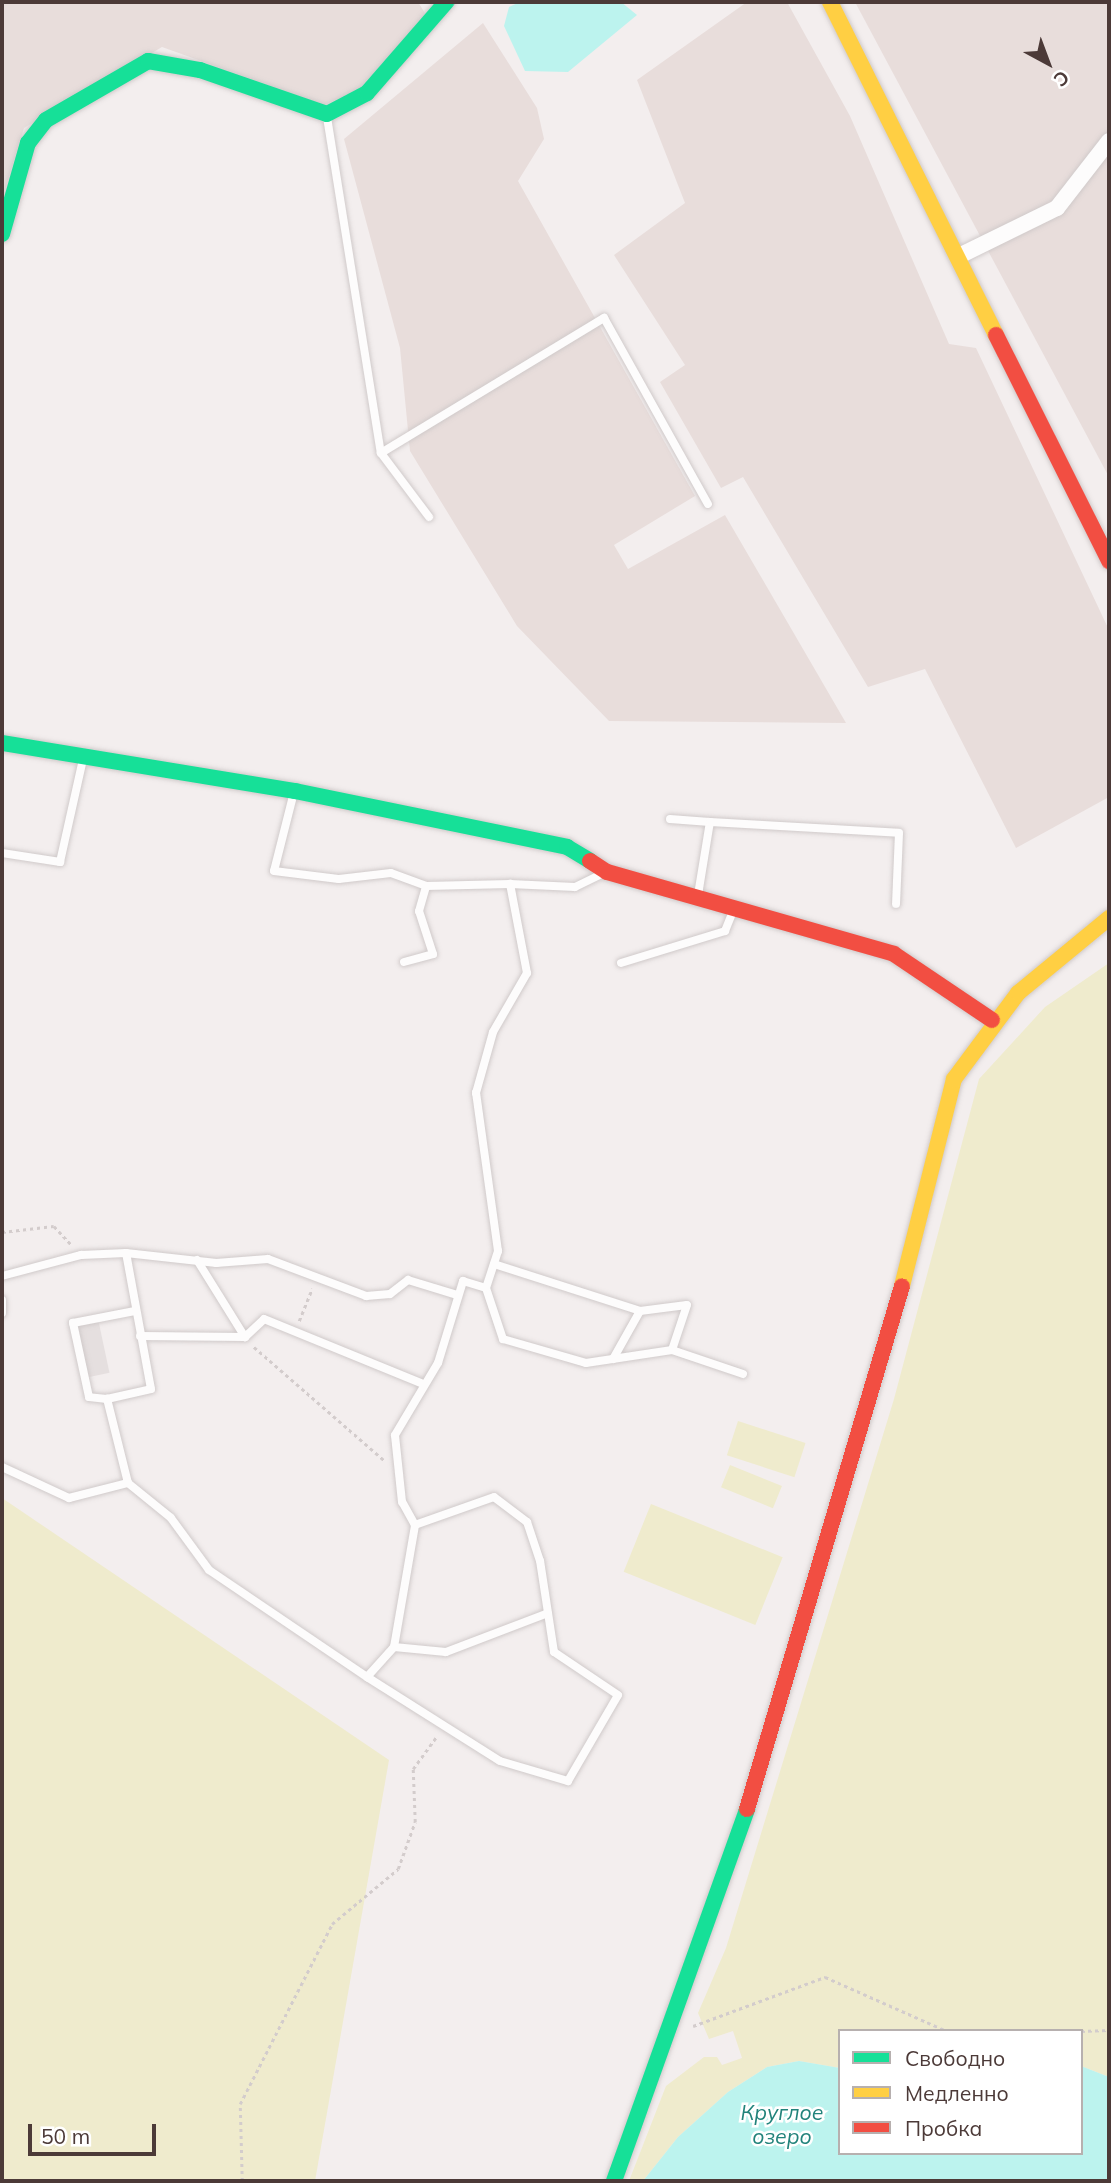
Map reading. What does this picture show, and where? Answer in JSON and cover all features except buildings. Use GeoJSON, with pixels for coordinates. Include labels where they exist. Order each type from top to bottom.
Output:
{"type":"FeatureCollection","features":[{"type":"Feature","properties":{"kind":"main road"},"geometry":{"type":"LineString","coordinates":[[2,234],[28,143],[46,120],[148,61],[200,70],[327,114],[366,93],[446,2]]}},
{"type":"Feature","properties":{"kind":"main road"},"geometry":{"type":"LineString","coordinates":[[830,2],[961,255],[1109,561]]}},
{"type":"Feature","properties":{"kind":"main road"},"geometry":{"type":"LineString","coordinates":[[2,743],[295,791],[567,847],[607,872],[894,954],[992,1020]]}},
{"type":"Feature","properties":{"kind":"main road"},"geometry":{"type":"LineString","coordinates":[[614,2181],[737,1841],[862,1425],[947,1100],[992,1020],[1109,918]]}},
{"type":"Feature","properties":{"kind":"street"},"geometry":{"type":"LineString","coordinates":[[961,255],[1057,208],[1109,141]]}},
{"type":"Feature","properties":{"kind":"lane"},"geometry":{"type":"LineString","coordinates":[[327,114],[381,453],[429,517]]}},
{"type":"Feature","properties":{"kind":"lane"},"geometry":{"type":"LineString","coordinates":[[381,453],[604,318],[708,504]]}},
{"type":"Feature","properties":{"kind":"lane"},"geometry":{"type":"LineString","coordinates":[[2,853],[60,862],[84,756]]}},
{"type":"Feature","properties":{"kind":"lane"},"geometry":{"type":"LineString","coordinates":[[295,791],[274,871],[339,878],[391,873],[426,886],[510,884],[575,887],[607,872]]}},
{"type":"Feature","properties":{"kind":"lane"},"geometry":{"type":"LineString","coordinates":[[670,819],[899,833],[896,904]]}},
{"type":"Feature","properties":{"kind":"lane"},"geometry":{"type":"LineString","coordinates":[[697,898],[710,822]]}},
{"type":"Feature","properties":{"kind":"lane"},"geometry":{"type":"LineString","coordinates":[[510,884],[527,973],[493,1032],[476,1093],[494,1203],[494,1264],[486,1288],[503,1339],[586,1363],[672,1350],[743,1374]]}},
{"type":"Feature","properties":{"kind":"lane"},"geometry":{"type":"LineString","coordinates":[[404,961],[433,954],[419,911],[426,886]]}},
{"type":"Feature","properties":{"kind":"lane"},"geometry":{"type":"LineString","coordinates":[[621,963],[726,932],[734,908]]}},
{"type":"Feature","properties":{"kind":"lane"},"geometry":{"type":"LineString","coordinates":[[126,1252],[151,1390],[107,1399],[89,1397],[73,1323],[135,1311]]}},
{"type":"Feature","properties":{"kind":"lane"},"geometry":{"type":"LineString","coordinates":[[2,1276],[81,1255],[126,1252],[198,1260],[268,1259],[366,1296],[390,1294],[408,1280],[457,1294]]}},
{"type":"Feature","properties":{"kind":"lane"},"geometry":{"type":"LineString","coordinates":[[198,1260],[244,1338]]}},
{"type":"Feature","properties":{"kind":"lane"},"geometry":{"type":"LineString","coordinates":[[494,1264],[640,1311],[687,1305],[672,1350]]}},
{"type":"Feature","properties":{"kind":"lane"},"geometry":{"type":"LineString","coordinates":[[367,1677],[394,1647],[415,1525],[402,1502],[395,1435],[421,1383],[438,1363],[463,1281],[486,1288]]}},
{"type":"Feature","properties":{"kind":"lane"},"geometry":{"type":"LineString","coordinates":[[2,1300],[2,1312]]}},
{"type":"Feature","properties":{"kind":"lane"},"geometry":{"type":"LineString","coordinates":[[613,1359],[640,1311]]}},
{"type":"Feature","properties":{"kind":"lane"},"geometry":{"type":"LineString","coordinates":[[140,1336],[244,1338],[264,1319],[421,1383]]}},
{"type":"Feature","properties":{"kind":"lane"},"geometry":{"type":"LineString","coordinates":[[107,1399],[128,1483],[171,1518],[209,1570],[367,1677],[499,1760],[568,1781],[618,1695],[554,1652],[527,1522],[494,1497],[415,1525]]}},
{"type":"Feature","properties":{"kind":"lane"},"geometry":{"type":"LineString","coordinates":[[2,1467],[69,1498],[128,1483]]}},
{"type":"Feature","properties":{"kind":"lane"},"geometry":{"type":"LineString","coordinates":[[394,1647],[446,1651],[548,1614]]}},
{"type":"Feature","properties":{"kind":"path"},"geometry":{"type":"LineString","coordinates":[[2,1232],[54,1226],[81,1255]]}},
{"type":"Feature","properties":{"kind":"path"},"geometry":{"type":"LineString","coordinates":[[295,1332],[316,1278]]}},
{"type":"Feature","properties":{"kind":"path"},"geometry":{"type":"LineString","coordinates":[[244,1338],[359,1442],[398,1469]]}},
{"type":"Feature","properties":{"kind":"path"},"geometry":{"type":"LineString","coordinates":[[242,2181],[240,2104],[332,1924],[398,1869],[415,1822],[413,1769],[445,1726]]}},
{"type":"Feature","properties":{"kind":"path"},"geometry":{"type":"LineString","coordinates":[[666,2035],[825,1977],[942,2029]]}},
{"type":"Feature","properties":{"kind":"path"},"geometry":{"type":"LineString","coordinates":[[1083,2031],[1109,2031]]}},
{"type":"Feature","properties":{"kind":"shaded area"},"geometry":{"type":"Polygon","coordinates":[[[2,2],[418,2],[426,15],[358,90],[324,105],[162,47],[24,128],[2,199],[2,2]]]}},
{"type":"Feature","properties":{"kind":"shaded area"},"geometry":{"type":"Polygon","coordinates":[[[747,2],[787,2],[850,116],[949,344],[976,348],[1109,630],[1109,797],[1016,848],[925,669],[868,687],[743,477],[721,488],[660,382],[685,365],[614,255],[685,203],[637,80],[747,2]]]}},
{"type":"Feature","properties":{"kind":"shaded area"},"geometry":{"type":"Polygon","coordinates":[[[855,2],[1109,2],[1109,477],[855,2]]]}},
{"type":"Feature","properties":{"kind":"shaded area"},"geometry":{"type":"Polygon","coordinates":[[[483,23],[537,108],[544,139],[518,181],[695,496],[614,545],[628,569],[725,515],[846,723],[609,721],[517,626],[410,451],[400,348],[344,139],[483,23]]]}},
{"type":"Feature","properties":{"kind":"shaded area"},"geometry":{"type":"Polygon","coordinates":[[[1109,963],[1109,2077],[1083,2067],[1083,2029],[838,2029],[838,2068],[799,2061],[767,2067],[728,2092],[678,2137],[643,2181],[629,2181],[666,2086],[704,2057],[717,2057],[722,2065],[742,2058],[733,2031],[709,2039],[698,2013],[726,1948],[894,1399],[979,1079],[1045,1007],[1109,963]]]}},
{"type":"Feature","properties":{"kind":"shaded area"},"geometry":{"type":"Polygon","coordinates":[[[97,1314],[109,1373],[81,1379],[69,1320],[97,1314]]]}},
{"type":"Feature","properties":{"kind":"shaded area"},"geometry":{"type":"Polygon","coordinates":[[[738,1421],[806,1443],[794,1477],[727,1455],[738,1421]]]}},
{"type":"Feature","properties":{"kind":"shaded area"},"geometry":{"type":"Polygon","coordinates":[[[730,1465],[782,1486],[773,1508],[721,1487],[730,1465]]]}},
{"type":"Feature","properties":{"kind":"shaded area"},"geometry":{"type":"Polygon","coordinates":[[[2,1498],[389,1760],[315,2181],[2,2181],[2,1498]]]}},
{"type":"Feature","properties":{"kind":"shaded area"},"geometry":{"type":"Polygon","coordinates":[[[651,1504],[783,1557],[755,1625],[624,1572],[651,1504]]]}},
{"type":"Feature","properties":{"kind":"water"},"geometry":{"type":"Polygon","coordinates":[[[520,2],[621,2],[637,15],[568,72],[525,71],[504,26],[509,7],[520,2]]]}},
{"type":"Feature","properties":{"kind":"water","name":"Круглое озеро"},"geometry":{"type":"Polygon","coordinates":[[[799,2061],[838,2068],[838,2155],[1083,2155],[1083,2067],[1109,2077],[1109,2181],[643,2181],[678,2137],[728,2092],[767,2067],[799,2061]]]}},
{"type":"Feature","properties":{"kind":"traffic: fast"},"geometry":{"type":"LineString","coordinates":[[2,234],[28,143],[46,120],[148,61],[200,70],[327,114],[367,93],[446,2]]}},
{"type":"Feature","properties":{"kind":"traffic: fast"},"geometry":{"type":"LineString","coordinates":[[2,743],[295,791],[567,847],[590,861]]}},
{"type":"Feature","properties":{"kind":"traffic: fast"},"geometry":{"type":"LineString","coordinates":[[614,2181],[747,1809]]}},
{"type":"Feature","properties":{"kind":"traffic: slow"},"geometry":{"type":"LineString","coordinates":[[830,2],[996,335]]}},
{"type":"Feature","properties":{"kind":"traffic: slow"},"geometry":{"type":"LineString","coordinates":[[902,1286],[954,1079],[1018,993],[1109,918]]}},
{"type":"Feature","properties":{"kind":"traffic: jam"},"geometry":{"type":"LineString","coordinates":[[996,335],[1109,561]]}},
{"type":"Feature","properties":{"kind":"traffic: jam"},"geometry":{"type":"LineString","coordinates":[[590,861],[607,872],[894,954],[992,1020]]}},
{"type":"Feature","properties":{"kind":"traffic: jam"},"geometry":{"type":"LineString","coordinates":[[747,1809],[902,1286]]}}]}
